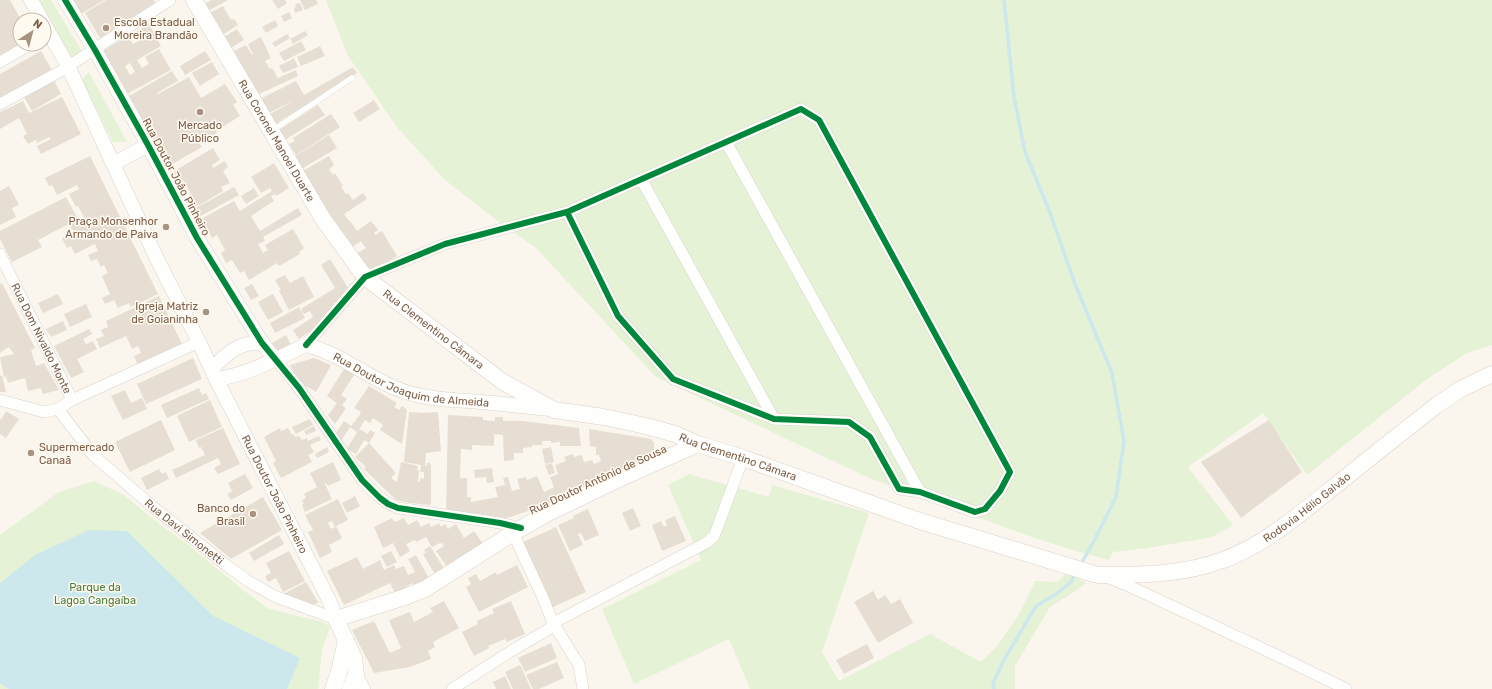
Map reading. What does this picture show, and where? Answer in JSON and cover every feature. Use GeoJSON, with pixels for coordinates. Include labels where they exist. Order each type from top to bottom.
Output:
{"type":"FeatureCollection","features":[{"type":"Feature","properties":{"kind":"main road","name":"Rua Coronel Manoel Duarte"},"geometry":{"type":"LineString","coordinates":[[194,0],[323,219],[365,277]]}},
{"type":"Feature","properties":{"kind":"main road","name":"Rua Clementino Câmara"},"geometry":{"type":"LineString","coordinates":[[365,277],[503,382],[554,410],[604,417],[675,434],[698,444],[743,458],[917,520],[1097,574]]}},
{"type":"Feature","properties":{"kind":"main road","name":"Rodovia Hélio Galvão"},"geometry":{"type":"LineString","coordinates":[[1097,574],[1150,575],[1196,568],[1222,561],[1248,549],[1286,525],[1437,405],[1461,389],[1492,374]]}},
{"type":"Feature","properties":{"kind":"main road","name":"Rua Doutor Antônio de Sousa"},"geometry":{"type":"LineString","coordinates":[[336,619],[425,589],[517,530],[548,513],[621,478],[698,444]]}},
{"type":"Feature","properties":{"kind":"main road"},"geometry":{"type":"LineString","coordinates":[[336,619],[354,658],[353,682]]}},
{"type":"Feature","properties":{"kind":"main road"},"geometry":{"type":"LineString","coordinates":[[333,689],[339,672],[346,640]]}},
{"type":"Feature","properties":{"kind":"street"},"geometry":{"type":"LineString","coordinates":[[31,0],[38,12]]}},
{"type":"Feature","properties":{"kind":"street","name":"Rua Doutor João Pinheiro"},"geometry":{"type":"LineString","coordinates":[[65,0],[148,145],[197,238],[262,343],[275,359]]}},
{"type":"Feature","properties":{"kind":"street"},"geometry":{"type":"LineString","coordinates":[[0,104],[95,50],[170,0]]}},
{"type":"Feature","properties":{"kind":"street","name":"Rua Doutor João Pinheiro"},"geometry":{"type":"LineString","coordinates":[[52,41],[68,66],[155,255],[329,600],[336,619]]}},
{"type":"Feature","properties":{"kind":"street"},"geometry":{"type":"LineString","coordinates":[[0,62],[17,52]]}},
{"type":"Feature","properties":{"kind":"street"},"geometry":{"type":"LineString","coordinates":[[262,343],[253,342],[241,345],[230,352],[214,374],[228,377],[247,371],[306,345],[365,277],[445,244],[567,212],[801,109],[819,120],[1010,472],[1000,491],[985,509],[975,512],[920,492],[899,489],[870,437],[849,422],[774,419],[673,379],[618,316],[567,212]]}},
{"type":"Feature","properties":{"kind":"street"},"geometry":{"type":"LineString","coordinates":[[726,142],[920,492]]}},
{"type":"Feature","properties":{"kind":"street"},"geometry":{"type":"LineString","coordinates":[[113,164],[148,145]]}},
{"type":"Feature","properties":{"kind":"street"},"geometry":{"type":"LineString","coordinates":[[641,179],[774,419]]}},
{"type":"Feature","properties":{"kind":"street","name":"Rua Dom Nivaldo Monte"},"geometry":{"type":"LineString","coordinates":[[0,254],[72,400]]}},
{"type":"Feature","properties":{"kind":"street"},"geometry":{"type":"LineString","coordinates":[[0,400],[44,412],[58,409],[72,400],[199,342]]}},
{"type":"Feature","properties":{"kind":"street","name":"Rua Doutor Joaquim de Almeida"},"geometry":{"type":"LineString","coordinates":[[306,345],[333,355],[380,380],[408,392],[440,399],[506,404],[554,410]]}},
{"type":"Feature","properties":{"kind":"street"},"geometry":{"type":"LineString","coordinates":[[275,359],[299,388],[362,480],[372,492],[388,504],[398,508],[500,523],[517,530],[553,623],[579,665],[583,689]]}},
{"type":"Feature","properties":{"kind":"street","name":"Rua Davi Simonetti"},"geometry":{"type":"LineString","coordinates":[[58,409],[93,455],[152,506],[226,565],[248,581],[274,596],[336,619]]}},
{"type":"Feature","properties":{"kind":"street"},"geometry":{"type":"LineString","coordinates":[[452,689],[510,651],[549,629],[553,623],[706,544],[714,536],[743,458]]}},
{"type":"Feature","properties":{"kind":"street"},"geometry":{"type":"LineString","coordinates":[[1097,574],[1129,586],[1346,689]]}},
{"type":"Feature","properties":{"kind":"street"},"geometry":{"type":"LineString","coordinates":[[353,682],[365,689]]}},
{"type":"Feature","properties":{"kind":"lane"},"geometry":{"type":"LineString","coordinates":[[271,131],[352,78]]}},
{"type":"Feature","properties":{"kind":"green space"},"geometry":{"type":"Polygon","coordinates":[[[38,0],[51,0],[83,53],[71,62],[52,26],[52,12],[44,12],[38,0]]]}},
{"type":"Feature","properties":{"kind":"green space"},"geometry":{"type":"Polygon","coordinates":[[[326,0],[1492,0],[1492,345],[1467,353],[1427,379],[1307,475],[1263,413],[1188,467],[1233,525],[1212,537],[1148,548],[1113,552],[1109,560],[1072,550],[869,478],[656,377],[536,248],[495,219],[444,179],[397,127],[348,56],[326,0]]]}},
{"type":"Feature","properties":{"kind":"green space"},"geometry":{"type":"Polygon","coordinates":[[[89,72],[127,142],[113,142],[82,80],[89,72]]]}},
{"type":"Feature","properties":{"kind":"green space"},"geometry":{"type":"Polygon","coordinates":[[[689,474],[769,497],[772,485],[869,513],[822,652],[839,681],[930,634],[981,662],[997,646],[1019,614],[1035,581],[1058,582],[1067,572],[1086,583],[1050,607],[1015,666],[1015,689],[750,689],[729,639],[634,684],[602,609],[701,560],[668,485],[689,474]]]}},
{"type":"Feature","properties":{"kind":"green space","name":"Parque da Lagoa Cangaíba"},"geometry":{"type":"Polygon","coordinates":[[[94,481],[124,495],[269,609],[323,622],[330,627],[322,650],[318,689],[0,689],[0,535],[59,492],[94,481]]]}},
{"type":"Feature","properties":{"kind":"water","name":"Parque da Lagoa Cangaíba"},"geometry":{"type":"Polygon","coordinates":[[[89,530],[127,531],[213,616],[300,658],[287,689],[9,689],[0,683],[0,583],[35,555],[89,530]]]}},
{"type":"Feature","properties":{"kind":"building"},"geometry":{"type":"Polygon","coordinates":[[[0,0],[10,0],[17,12],[12,12],[12,52],[0,59],[0,0]]]}},
{"type":"Feature","properties":{"kind":"building"},"geometry":{"type":"Polygon","coordinates":[[[72,0],[104,0],[81,14],[72,0]]]}},
{"type":"Feature","properties":{"kind":"building","name":"Escola Estadual Moreira Brandão"},"geometry":{"type":"Polygon","coordinates":[[[106,0],[154,0],[155,3],[100,38],[85,13],[106,0]]]}},
{"type":"Feature","properties":{"kind":"building"},"geometry":{"type":"Polygon","coordinates":[[[211,0],[228,0],[203,14],[200,7],[211,0]]]}},
{"type":"Feature","properties":{"kind":"building"},"geometry":{"type":"Polygon","coordinates":[[[272,0],[285,0],[287,3],[278,9],[272,0]]]}},
{"type":"Feature","properties":{"kind":"building"},"geometry":{"type":"Polygon","coordinates":[[[300,0],[316,0],[318,4],[305,10],[300,0]]]}},
{"type":"Feature","properties":{"kind":"building"},"geometry":{"type":"Polygon","coordinates":[[[300,3],[303,10],[295,13],[295,4],[300,3]]]}},
{"type":"Feature","properties":{"kind":"building"},"geometry":{"type":"Polygon","coordinates":[[[223,6],[231,20],[234,19],[238,25],[217,38],[204,16],[223,6]]]}},
{"type":"Feature","properties":{"kind":"building"},"geometry":{"type":"Polygon","coordinates":[[[289,12],[292,18],[284,22],[281,16],[289,12]]]}},
{"type":"Feature","properties":{"kind":"building"},"geometry":{"type":"Polygon","coordinates":[[[275,20],[278,26],[266,33],[262,27],[275,20]]]}},
{"type":"Feature","properties":{"kind":"building"},"geometry":{"type":"Polygon","coordinates":[[[149,24],[161,46],[137,60],[142,68],[149,64],[145,57],[159,49],[171,70],[127,94],[103,51],[128,36],[133,44],[142,39],[137,31],[149,24]],[[130,63],[125,66],[130,75],[135,72],[130,63]]]}},
{"type":"Feature","properties":{"kind":"building"},"geometry":{"type":"Polygon","coordinates":[[[237,29],[244,40],[226,51],[219,40],[237,29]]]}},
{"type":"Feature","properties":{"kind":"building"},"geometry":{"type":"Polygon","coordinates":[[[305,31],[308,35],[293,44],[290,39],[305,31]]]}},
{"type":"Feature","properties":{"kind":"building"},"geometry":{"type":"Polygon","coordinates":[[[287,34],[290,38],[275,47],[272,43],[287,34]]]}},
{"type":"Feature","properties":{"kind":"building"},"geometry":{"type":"Polygon","coordinates":[[[261,37],[271,58],[265,61],[270,69],[272,68],[278,78],[296,70],[298,76],[257,95],[228,54],[246,45],[252,55],[253,54],[248,44],[261,37]]]}},
{"type":"Feature","properties":{"kind":"building"},"geometry":{"type":"Polygon","coordinates":[[[301,41],[306,50],[284,61],[279,53],[301,41]]]}},
{"type":"Feature","properties":{"kind":"building"},"geometry":{"type":"Polygon","coordinates":[[[320,46],[325,56],[301,66],[297,57],[320,46]]]}},
{"type":"Feature","properties":{"kind":"building"},"geometry":{"type":"Polygon","coordinates":[[[205,51],[211,60],[185,75],[180,66],[205,51]]]}},
{"type":"Feature","properties":{"kind":"building"},"geometry":{"type":"Polygon","coordinates":[[[39,52],[42,52],[53,72],[0,102],[0,74],[39,52]]]}},
{"type":"Feature","properties":{"kind":"building"},"geometry":{"type":"Polygon","coordinates":[[[294,58],[298,67],[283,73],[279,66],[294,58]]]}},
{"type":"Feature","properties":{"kind":"building"},"geometry":{"type":"Polygon","coordinates":[[[212,62],[219,74],[200,86],[192,73],[212,62]]]}},
{"type":"Feature","properties":{"kind":"building"},"geometry":{"type":"Polygon","coordinates":[[[353,67],[357,73],[271,127],[265,117],[295,100],[265,115],[258,100],[296,81],[304,95],[353,67]]]}},
{"type":"Feature","properties":{"kind":"building"},"geometry":{"type":"Polygon","coordinates":[[[172,71],[178,81],[157,93],[158,94],[189,77],[201,98],[225,84],[237,102],[233,105],[240,116],[216,131],[217,133],[199,143],[202,147],[169,166],[129,96],[172,71]]]}},
{"type":"Feature","properties":{"kind":"building"},"geometry":{"type":"Polygon","coordinates":[[[54,80],[61,94],[32,111],[24,97],[54,80]]]}},
{"type":"Feature","properties":{"kind":"building"},"geometry":{"type":"Polygon","coordinates":[[[62,97],[81,134],[41,154],[37,146],[51,139],[49,137],[37,143],[36,140],[28,144],[23,136],[27,134],[19,118],[0,129],[0,112],[23,101],[29,113],[62,97]]]}},
{"type":"Feature","properties":{"kind":"building"},"geometry":{"type":"Polygon","coordinates":[[[374,100],[380,109],[359,122],[353,113],[374,100]]]}},
{"type":"Feature","properties":{"kind":"building"},"geometry":{"type":"Polygon","coordinates":[[[318,105],[325,115],[280,143],[274,133],[318,105]]]}},
{"type":"Feature","properties":{"kind":"building"},"geometry":{"type":"Polygon","coordinates":[[[331,114],[340,127],[296,155],[289,144],[295,141],[293,138],[331,114]]]}},
{"type":"Feature","properties":{"kind":"building"},"geometry":{"type":"Polygon","coordinates":[[[329,135],[337,148],[300,170],[292,158],[329,135]]]}},
{"type":"Feature","properties":{"kind":"building"},"geometry":{"type":"Polygon","coordinates":[[[213,148],[220,160],[212,165],[213,168],[225,161],[228,167],[223,171],[230,183],[221,187],[223,191],[198,206],[183,180],[179,182],[173,172],[213,148]]]}},
{"type":"Feature","properties":{"kind":"building"},"geometry":{"type":"Polygon","coordinates":[[[90,156],[158,294],[131,307],[129,303],[118,308],[114,300],[105,304],[102,298],[110,294],[102,276],[108,273],[104,265],[101,267],[97,259],[91,261],[88,255],[98,251],[95,244],[75,254],[71,246],[67,248],[62,238],[74,232],[69,224],[38,240],[42,247],[12,262],[0,239],[0,231],[66,197],[78,219],[84,217],[78,206],[76,207],[69,194],[79,189],[77,185],[57,195],[52,185],[49,186],[45,178],[90,156]]]}},
{"type":"Feature","properties":{"kind":"building"},"geometry":{"type":"Polygon","coordinates":[[[329,156],[334,165],[329,169],[333,175],[335,173],[346,194],[348,193],[353,200],[363,193],[367,199],[344,214],[357,231],[371,221],[378,230],[374,233],[375,235],[382,231],[397,256],[366,274],[355,255],[366,248],[361,241],[349,249],[301,172],[329,156]]]}},
{"type":"Feature","properties":{"kind":"building"},"geometry":{"type":"Polygon","coordinates":[[[274,163],[289,188],[276,196],[275,194],[271,196],[274,201],[251,216],[260,231],[298,208],[302,215],[263,237],[265,241],[258,244],[263,253],[268,250],[265,245],[293,229],[304,248],[299,252],[300,254],[279,266],[277,263],[249,280],[244,271],[240,273],[232,260],[226,263],[221,253],[225,250],[217,235],[212,238],[201,219],[234,201],[240,211],[272,191],[270,188],[261,193],[251,177],[274,163]]]}},
{"type":"Feature","properties":{"kind":"building"},"geometry":{"type":"Polygon","coordinates":[[[9,186],[19,205],[12,208],[16,217],[0,225],[0,191],[9,186]]]}},
{"type":"Feature","properties":{"kind":"building"},"geometry":{"type":"Polygon","coordinates":[[[234,187],[239,195],[199,217],[194,209],[234,187]]]}},
{"type":"Feature","properties":{"kind":"building"},"geometry":{"type":"Polygon","coordinates":[[[254,188],[259,196],[246,204],[241,196],[254,188]]]}},
{"type":"Feature","properties":{"kind":"building"},"geometry":{"type":"Polygon","coordinates":[[[330,259],[348,288],[312,330],[299,339],[293,330],[313,317],[310,311],[304,314],[301,309],[335,288],[321,265],[330,259]]]}},
{"type":"Feature","properties":{"kind":"building"},"geometry":{"type":"Polygon","coordinates":[[[285,275],[290,283],[303,276],[314,297],[289,310],[279,291],[281,290],[275,280],[285,275]]]}},
{"type":"Feature","properties":{"kind":"building"},"geometry":{"type":"Polygon","coordinates":[[[2,283],[35,348],[31,350],[36,366],[44,363],[59,390],[43,394],[41,388],[28,391],[25,378],[8,383],[6,376],[4,377],[0,357],[14,354],[9,347],[0,353],[0,284],[2,283]]]}},
{"type":"Feature","properties":{"kind":"building"},"geometry":{"type":"Polygon","coordinates":[[[252,284],[259,296],[251,300],[244,288],[252,284]]]}},
{"type":"Feature","properties":{"kind":"building"},"geometry":{"type":"Polygon","coordinates":[[[58,294],[63,304],[43,313],[38,303],[58,294]]]}},
{"type":"Feature","properties":{"kind":"building"},"geometry":{"type":"Polygon","coordinates":[[[273,294],[283,312],[268,320],[258,302],[273,294]]]}},
{"type":"Feature","properties":{"kind":"building"},"geometry":{"type":"Polygon","coordinates":[[[159,296],[182,344],[138,365],[134,356],[141,353],[138,346],[132,349],[126,336],[100,348],[96,339],[104,336],[101,330],[108,327],[106,321],[159,296]]]}},
{"type":"Feature","properties":{"kind":"building"},"geometry":{"type":"Polygon","coordinates":[[[86,304],[92,317],[70,327],[64,314],[86,304]]]}},
{"type":"Feature","properties":{"kind":"building"},"geometry":{"type":"Polygon","coordinates":[[[299,307],[305,318],[275,333],[270,323],[299,307]]]}},
{"type":"Feature","properties":{"kind":"building"},"geometry":{"type":"Polygon","coordinates":[[[63,321],[67,330],[51,337],[46,329],[63,321]]]}},
{"type":"Feature","properties":{"kind":"building"},"geometry":{"type":"Polygon","coordinates":[[[89,329],[92,334],[83,339],[86,344],[93,341],[97,349],[77,359],[84,372],[71,378],[54,346],[89,329]]]}},
{"type":"Feature","properties":{"kind":"building"},"geometry":{"type":"Polygon","coordinates":[[[286,335],[291,345],[277,353],[272,343],[286,335]]]}},
{"type":"Feature","properties":{"kind":"building"},"geometry":{"type":"Polygon","coordinates":[[[193,358],[202,379],[146,404],[137,384],[193,358]]]}},
{"type":"Feature","properties":{"kind":"building"},"geometry":{"type":"Polygon","coordinates":[[[314,358],[331,365],[316,392],[306,386],[304,390],[290,365],[314,358]]]}},
{"type":"Feature","properties":{"kind":"building"},"geometry":{"type":"Polygon","coordinates":[[[346,366],[356,372],[341,395],[347,399],[342,405],[346,408],[335,424],[328,415],[337,403],[327,396],[346,366]]]}},
{"type":"Feature","properties":{"kind":"building"},"geometry":{"type":"Polygon","coordinates":[[[2,375],[6,392],[0,392],[0,376],[2,375]]]}},
{"type":"Feature","properties":{"kind":"building"},"geometry":{"type":"Polygon","coordinates":[[[369,386],[397,403],[394,407],[399,410],[402,406],[407,410],[402,444],[380,430],[383,425],[373,418],[370,423],[365,420],[359,429],[368,434],[370,430],[375,433],[369,443],[364,440],[356,454],[347,449],[357,432],[350,427],[341,441],[336,433],[344,421],[351,426],[359,416],[361,412],[354,408],[369,386]]]}},
{"type":"Feature","properties":{"kind":"building"},"geometry":{"type":"Polygon","coordinates":[[[199,388],[202,395],[206,393],[209,399],[167,418],[161,405],[199,388]]]}},
{"type":"Feature","properties":{"kind":"building"},"geometry":{"type":"Polygon","coordinates":[[[125,390],[131,403],[142,398],[147,409],[123,420],[111,396],[125,390]]]}},
{"type":"Feature","properties":{"kind":"building"},"geometry":{"type":"Polygon","coordinates":[[[210,400],[222,427],[189,442],[177,416],[210,400]]]}},
{"type":"Feature","properties":{"kind":"building"},"geometry":{"type":"Polygon","coordinates":[[[6,411],[19,419],[6,438],[0,434],[0,418],[1,420],[6,411]]]}},
{"type":"Feature","properties":{"kind":"building"},"geometry":{"type":"Polygon","coordinates":[[[409,412],[438,412],[441,451],[426,453],[425,465],[427,466],[427,463],[430,463],[431,467],[431,505],[396,500],[364,469],[366,467],[355,457],[369,443],[396,473],[391,478],[397,482],[401,462],[418,466],[418,482],[420,482],[420,478],[424,479],[424,472],[420,472],[421,465],[404,462],[409,412]]]}},
{"type":"Feature","properties":{"kind":"building"},"geometry":{"type":"Polygon","coordinates":[[[448,415],[483,417],[483,420],[495,421],[495,417],[503,417],[503,421],[523,421],[579,428],[581,446],[560,446],[560,442],[551,443],[551,441],[542,441],[542,445],[532,445],[532,447],[523,448],[523,453],[514,453],[514,460],[504,461],[503,435],[494,434],[494,446],[472,445],[472,450],[461,449],[460,478],[467,478],[467,497],[471,497],[471,502],[498,497],[495,487],[505,485],[503,478],[508,477],[512,491],[520,489],[517,479],[526,477],[527,480],[537,476],[544,492],[554,487],[550,477],[558,474],[555,465],[566,461],[564,457],[573,454],[574,457],[582,455],[584,462],[592,460],[594,464],[601,461],[599,455],[596,455],[596,447],[590,446],[589,429],[651,439],[654,442],[654,453],[648,453],[650,463],[566,495],[537,508],[503,519],[446,515],[448,415]]]}},
{"type":"Feature","properties":{"kind":"building"},"geometry":{"type":"Polygon","coordinates":[[[310,419],[313,425],[296,434],[292,427],[310,419]]]}},
{"type":"Feature","properties":{"kind":"building"},"geometry":{"type":"Polygon","coordinates":[[[161,420],[175,450],[130,472],[115,442],[161,420]]]}},
{"type":"Feature","properties":{"kind":"building"},"geometry":{"type":"Polygon","coordinates":[[[1269,420],[1302,472],[1241,518],[1201,462],[1269,420]]]}},
{"type":"Feature","properties":{"kind":"building"},"geometry":{"type":"Polygon","coordinates":[[[314,426],[316,431],[306,435],[304,431],[314,426]]]}},
{"type":"Feature","properties":{"kind":"building"},"geometry":{"type":"Polygon","coordinates":[[[223,428],[240,464],[218,474],[214,468],[221,464],[218,458],[176,478],[172,470],[205,455],[201,447],[199,448],[196,440],[223,428]]]}},
{"type":"Feature","properties":{"kind":"building"},"geometry":{"type":"Polygon","coordinates":[[[280,428],[281,431],[288,428],[292,435],[294,434],[295,437],[299,436],[302,440],[307,438],[308,441],[319,436],[321,440],[310,445],[314,452],[308,455],[312,462],[281,478],[273,463],[276,461],[264,437],[280,428]]]}},
{"type":"Feature","properties":{"kind":"building"},"geometry":{"type":"Polygon","coordinates":[[[327,447],[329,452],[317,458],[315,454],[327,447]]]}},
{"type":"Feature","properties":{"kind":"building"},"geometry":{"type":"Polygon","coordinates":[[[551,447],[554,462],[545,464],[542,449],[551,447]]]}},
{"type":"Feature","properties":{"kind":"building"},"geometry":{"type":"Polygon","coordinates":[[[333,462],[341,480],[328,486],[326,483],[325,484],[332,499],[305,512],[302,505],[304,504],[302,500],[306,498],[304,494],[317,487],[310,473],[333,462]]]}},
{"type":"Feature","properties":{"kind":"building"},"geometry":{"type":"Polygon","coordinates":[[[552,463],[555,473],[549,475],[545,465],[552,463]]]}},
{"type":"Feature","properties":{"kind":"building"},"geometry":{"type":"Polygon","coordinates":[[[492,468],[494,482],[487,483],[486,477],[475,478],[474,470],[492,468]]]}},
{"type":"Feature","properties":{"kind":"building"},"geometry":{"type":"Polygon","coordinates":[[[159,469],[162,474],[166,472],[169,479],[147,490],[141,478],[159,469]]]}},
{"type":"Feature","properties":{"kind":"building"},"geometry":{"type":"Polygon","coordinates":[[[245,474],[253,488],[231,500],[227,494],[232,491],[228,483],[245,474]]]}},
{"type":"Feature","properties":{"kind":"building"},"geometry":{"type":"Polygon","coordinates":[[[355,496],[360,506],[347,513],[342,503],[355,496]]]}},
{"type":"Feature","properties":{"kind":"building","name":"Banco do Brasil"},"geometry":{"type":"Polygon","coordinates":[[[263,497],[282,530],[231,559],[200,533],[263,497]]]}},
{"type":"Feature","properties":{"kind":"building"},"geometry":{"type":"Polygon","coordinates":[[[338,499],[348,520],[336,526],[342,538],[329,545],[332,552],[320,558],[308,532],[313,530],[305,515],[338,499]],[[332,521],[328,523],[331,529],[335,527],[332,521]]]}},
{"type":"Feature","properties":{"kind":"building"},"geometry":{"type":"Polygon","coordinates":[[[633,508],[641,526],[630,531],[622,513],[633,508]]]}},
{"type":"Feature","properties":{"kind":"building"},"geometry":{"type":"Polygon","coordinates":[[[588,509],[599,535],[585,541],[581,533],[578,534],[583,545],[570,551],[558,525],[574,518],[573,516],[588,509]]]}},
{"type":"Feature","properties":{"kind":"building"},"geometry":{"type":"Polygon","coordinates":[[[675,516],[686,541],[662,551],[652,525],[661,521],[664,527],[667,525],[665,520],[675,516]]]}},
{"type":"Feature","properties":{"kind":"building"},"geometry":{"type":"Polygon","coordinates":[[[392,518],[395,522],[404,518],[408,525],[417,520],[421,527],[429,523],[431,527],[439,523],[441,527],[445,524],[448,529],[456,524],[464,538],[474,531],[483,544],[447,567],[436,551],[444,546],[442,543],[432,547],[426,537],[416,542],[415,540],[406,544],[410,551],[400,557],[393,543],[383,548],[374,527],[392,518]]]}},
{"type":"Feature","properties":{"kind":"building"},"geometry":{"type":"Polygon","coordinates":[[[556,527],[586,592],[549,609],[519,544],[556,527]]]}},
{"type":"Feature","properties":{"kind":"building"},"geometry":{"type":"Polygon","coordinates":[[[279,535],[284,544],[254,561],[249,553],[279,535]]]}},
{"type":"Feature","properties":{"kind":"building"},"geometry":{"type":"Polygon","coordinates":[[[430,546],[445,570],[436,576],[423,554],[426,553],[424,550],[430,546]]]}},
{"type":"Feature","properties":{"kind":"building"},"geometry":{"type":"Polygon","coordinates":[[[289,551],[305,581],[283,592],[276,578],[268,582],[265,576],[271,573],[266,563],[289,551]]]}},
{"type":"Feature","properties":{"kind":"building"},"geometry":{"type":"Polygon","coordinates":[[[391,551],[397,562],[387,567],[381,556],[391,551]]]}},
{"type":"Feature","properties":{"kind":"building"},"geometry":{"type":"Polygon","coordinates":[[[416,555],[431,582],[416,590],[413,583],[405,587],[408,594],[395,593],[390,583],[344,605],[327,571],[357,557],[363,569],[380,560],[384,570],[394,565],[396,569],[404,566],[408,575],[415,572],[408,559],[416,555]]]}},
{"type":"Feature","properties":{"kind":"building"},"geometry":{"type":"Polygon","coordinates":[[[517,565],[528,587],[479,612],[466,587],[471,584],[468,578],[476,574],[480,581],[496,572],[497,575],[517,565]]]}},
{"type":"Feature","properties":{"kind":"building"},"geometry":{"type":"Polygon","coordinates":[[[306,582],[318,602],[314,605],[288,598],[283,594],[306,582]]]}},
{"type":"Feature","properties":{"kind":"building"},"geometry":{"type":"Polygon","coordinates":[[[873,591],[878,600],[885,595],[891,604],[900,599],[913,623],[878,643],[854,602],[873,591]]]}},
{"type":"Feature","properties":{"kind":"building"},"geometry":{"type":"Polygon","coordinates":[[[444,601],[459,628],[433,642],[435,647],[428,651],[431,659],[410,667],[374,673],[352,630],[374,621],[390,653],[401,648],[389,620],[410,612],[414,622],[433,612],[430,608],[444,601]]]}},
{"type":"Feature","properties":{"kind":"building"},"geometry":{"type":"Polygon","coordinates":[[[511,601],[525,634],[507,642],[505,639],[488,646],[489,648],[474,656],[462,632],[478,624],[477,621],[494,613],[492,609],[511,601]]]}},
{"type":"Feature","properties":{"kind":"building"},"geometry":{"type":"Polygon","coordinates":[[[551,643],[557,658],[525,672],[518,658],[551,643]]]}},
{"type":"Feature","properties":{"kind":"building"},"geometry":{"type":"Polygon","coordinates":[[[867,644],[874,658],[844,674],[836,660],[867,644]]]}},
{"type":"Feature","properties":{"kind":"building"},"geometry":{"type":"Polygon","coordinates":[[[557,662],[564,678],[539,689],[533,689],[526,675],[557,662]]]}},
{"type":"Feature","properties":{"kind":"building"},"geometry":{"type":"Polygon","coordinates":[[[520,665],[531,689],[513,689],[505,672],[520,665]]]}},
{"type":"Feature","properties":{"kind":"building"},"geometry":{"type":"Polygon","coordinates":[[[505,676],[511,689],[496,689],[493,682],[505,676]]]}},
{"type":"Feature","properties":{"kind":"waterway"},"geometry":{"type":"LineString","coordinates":[[1004,0],[1014,97],[1025,152],[1049,210],[1075,284],[1112,373],[1124,441],[1116,497],[1081,564]]}},
{"type":"Feature","properties":{"kind":"waterway"},"geometry":{"type":"LineString","coordinates":[[994,689],[993,683],[1004,660],[1036,606],[1056,594],[1071,582],[1074,576]]}},
{"type":"Feature","properties":{"kind":"cycle path"},"geometry":{"type":"LineString","coordinates":[[65,0],[148,145],[197,238],[262,343],[299,388],[362,480],[380,498],[388,504],[398,508],[500,523],[521,528]]}},
{"type":"Feature","properties":{"kind":"cycle path"},"geometry":{"type":"LineString","coordinates":[[306,345],[365,277],[445,244],[567,212],[801,109],[819,120],[1010,472],[1000,491],[985,509],[975,512],[920,492],[899,489],[870,437],[849,422],[774,419],[673,379],[618,316],[567,212]]}},
{"type":"Feature","properties":{"kind":"place","name":"Escola Estadual Moreira Brandão"},"geometry":{"type":"Point","coordinates":[106,28]}},
{"type":"Feature","properties":{"kind":"place","name":"Mercado Público"},"geometry":{"type":"Point","coordinates":[200,112]}},
{"type":"Feature","properties":{"kind":"place","name":"Praça Monsenhor Armando de Paiva"},"geometry":{"type":"Point","coordinates":[166,227]}},
{"type":"Feature","properties":{"kind":"place","name":"Igreja Matriz de Goianinha"},"geometry":{"type":"Point","coordinates":[206,312]}},
{"type":"Feature","properties":{"kind":"place","name":"Supermercado Canaã"},"geometry":{"type":"Point","coordinates":[31,453]}},
{"type":"Feature","properties":{"kind":"place","name":"Banco do Brasil"},"geometry":{"type":"Point","coordinates":[253,514]}}]}
